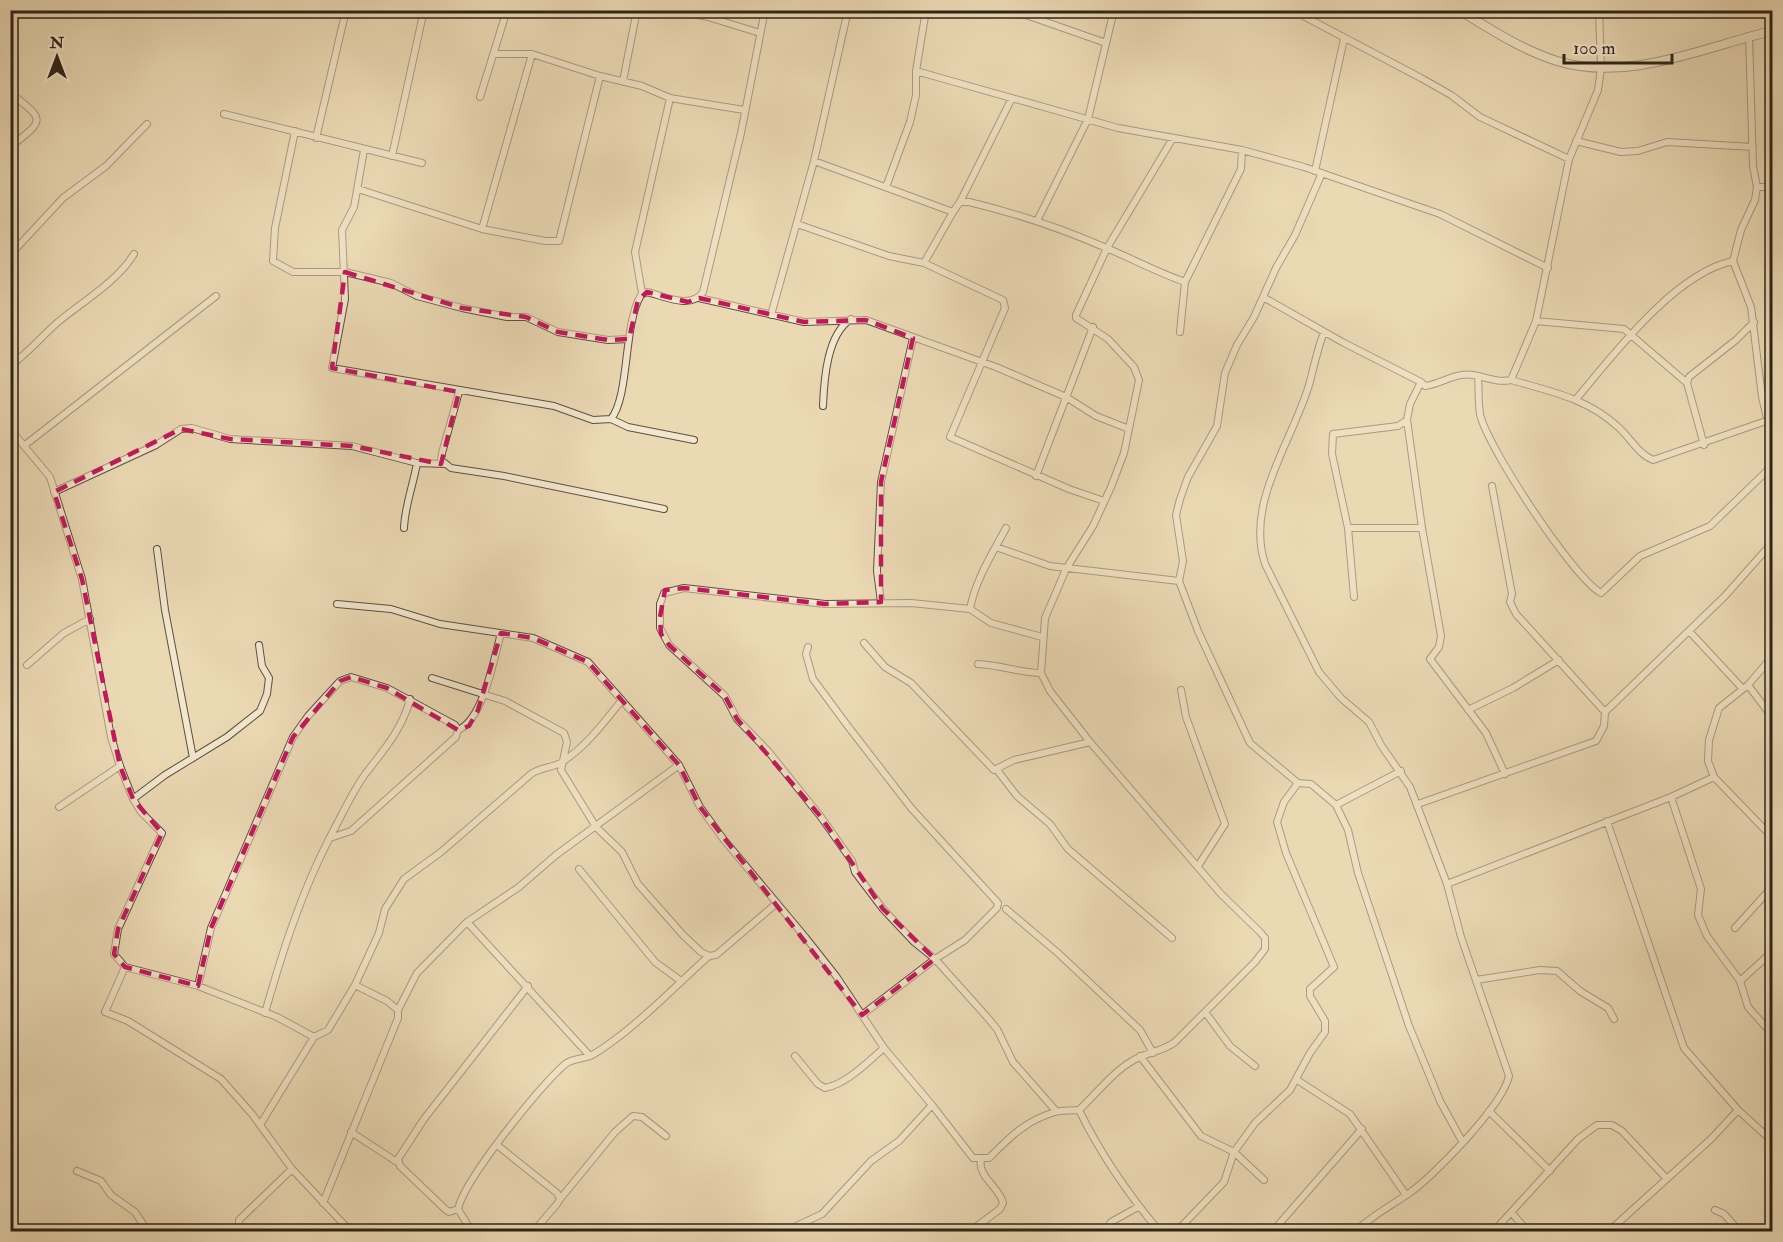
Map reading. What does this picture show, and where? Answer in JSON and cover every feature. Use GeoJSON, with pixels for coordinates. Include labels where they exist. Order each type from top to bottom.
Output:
{"type":"FeatureCollection","features":[{"type":"Feature","properties":{"kind":"street"},"geometry":{"type":"LineString","coordinates":[[316,138],[345,10]]}},
{"type":"Feature","properties":{"kind":"street"},"geometry":{"type":"LineString","coordinates":[[392,156],[424,10]]}},
{"type":"Feature","properties":{"kind":"street"},"geometry":{"type":"LineString","coordinates":[[480,97],[496,54],[507,10]]}},
{"type":"Feature","properties":{"kind":"street"},"geometry":{"type":"LineString","coordinates":[[623,81],[637,10]]}},
{"type":"Feature","properties":{"kind":"street"},"geometry":{"type":"LineString","coordinates":[[673,10],[708,17],[760,33]]}},
{"type":"Feature","properties":{"kind":"street"},"geometry":{"type":"LineString","coordinates":[[699,298],[703,292],[723,211],[765,10]]}},
{"type":"Feature","properties":{"kind":"street"},"geometry":{"type":"LineString","coordinates":[[771,315],[814,161],[848,10]]}},
{"type":"Feature","properties":{"kind":"street"},"geometry":{"type":"LineString","coordinates":[[886,187],[910,122],[916,95],[916,70],[926,10]]}},
{"type":"Feature","properties":{"kind":"street"},"geometry":{"type":"LineString","coordinates":[[1004,10],[1030,13],[1106,43]]}},
{"type":"Feature","properties":{"kind":"street"},"geometry":{"type":"LineString","coordinates":[[1037,221],[1088,119],[1114,10]]}},
{"type":"Feature","properties":{"kind":"street"},"geometry":{"type":"LineString","coordinates":[[1292,10],[1422,78],[1451,95],[1480,117],[1569,159]]}},
{"type":"Feature","properties":{"kind":"street"},"geometry":{"type":"LineString","coordinates":[[1459,10],[1529,50],[1580,67],[1601,68],[1661,61],[1773,31]]}},
{"type":"Feature","properties":{"kind":"street"},"geometry":{"type":"LineString","coordinates":[[1511,380],[1536,321],[1569,159],[1599,90],[1601,68],[1599,10]]}},
{"type":"Feature","properties":{"kind":"street"},"geometry":{"type":"LineString","coordinates":[[1749,36],[1753,147],[1757,187],[1755,200],[1742,230],[1733,261],[1751,307],[1762,397],[1766,421],[1773,439]]}},
{"type":"Feature","properties":{"kind":"street"},"geometry":{"type":"LineString","coordinates":[[1344,39],[1318,172],[1295,235],[1225,374],[1217,426],[1188,477],[1180,499],[1176,515],[1183,561],[1179,581],[1198,631],[1250,742],[1255,749],[1298,783],[1311,784],[1336,805],[1348,830],[1358,873],[1409,1026],[1448,1118],[1462,1141]]}},
{"type":"Feature","properties":{"kind":"street"},"geometry":{"type":"LineString","coordinates":[[496,54],[531,54],[623,81],[670,98],[744,110]]}},
{"type":"Feature","properties":{"kind":"street"},"geometry":{"type":"LineString","coordinates":[[482,229],[531,54]]}},
{"type":"Feature","properties":{"kind":"street"},"geometry":{"type":"LineString","coordinates":[[916,70],[1088,119],[1173,138],[1242,150],[1318,172],[1440,214],[1548,268]]}},
{"type":"Feature","properties":{"kind":"street"},"geometry":{"type":"LineString","coordinates":[[358,189],[482,229],[545,241],[559,240],[600,76]]}},
{"type":"Feature","properties":{"kind":"street"},"geometry":{"type":"LineString","coordinates":[[10,93],[36,114],[38,120],[36,126],[10,147]]}},
{"type":"Feature","properties":{"kind":"street"},"geometry":{"type":"LineString","coordinates":[[642,293],[635,252],[670,98]]}},
{"type":"Feature","properties":{"kind":"street"},"geometry":{"type":"LineString","coordinates":[[924,263],[960,202],[1012,98]]}},
{"type":"Feature","properties":{"kind":"street"},"geometry":{"type":"LineString","coordinates":[[224,114],[422,163]]}},
{"type":"Feature","properties":{"kind":"street"},"geometry":{"type":"LineString","coordinates":[[10,255],[63,198],[106,166],[147,124]]}},
{"type":"Feature","properties":{"kind":"street"},"geometry":{"type":"LineString","coordinates":[[295,131],[275,228],[273,261],[293,272],[345,272],[391,283],[417,296],[462,308],[507,317],[526,317],[558,332],[608,340],[629,339]]}},
{"type":"Feature","properties":{"kind":"street"},"geometry":{"type":"LineString","coordinates":[[338,604],[391,609],[440,624],[533,638],[588,662],[679,765],[700,807],[751,876],[777,903],[836,976],[884,1048],[973,1158],[981,1160],[989,1158],[1010,1134],[1023,1126],[1056,1112],[1079,1110],[1114,1074],[1140,1056],[1167,1049],[1176,1042],[1255,962],[1266,944],[1261,933],[1221,894],[1090,742],[1050,691],[1041,673],[1045,618],[1066,569],[1093,526],[1124,453],[1139,380],[1128,360],[1093,327],[1076,318],[1076,315],[1107,248],[1173,138]]}},
{"type":"Feature","properties":{"kind":"street"},"geometry":{"type":"LineString","coordinates":[[1576,141],[1621,152],[1638,151],[1667,142],[1753,147]]}},
{"type":"Feature","properties":{"kind":"street"},"geometry":{"type":"LineString","coordinates":[[364,150],[354,207],[342,230],[345,299],[332,368],[459,392],[568,409],[593,420],[611,419],[628,427],[694,440]]}},
{"type":"Feature","properties":{"kind":"street"},"geometry":{"type":"LineString","coordinates":[[1180,332],[1185,282],[1241,169],[1242,150]]}},
{"type":"Feature","properties":{"kind":"street"},"geometry":{"type":"LineString","coordinates":[[814,161],[953,212]]}},
{"type":"Feature","properties":{"kind":"street"},"geometry":{"type":"LineString","coordinates":[[1757,187],[1773,187]]}},
{"type":"Feature","properties":{"kind":"street"},"geometry":{"type":"LineString","coordinates":[[960,202],[984,206],[1037,221],[1185,282]]}},
{"type":"Feature","properties":{"kind":"street"},"geometry":{"type":"LineString","coordinates":[[797,224],[889,256],[924,263],[986,291],[1005,304],[950,437],[1036,476],[1104,501]]}},
{"type":"Feature","properties":{"kind":"street"},"geometry":{"type":"LineString","coordinates":[[10,366],[58,322],[97,292],[134,254]]}},
{"type":"Feature","properties":{"kind":"street"},"geometry":{"type":"LineString","coordinates":[[1577,399],[1631,336],[1701,272],[1716,264],[1733,261]]}},
{"type":"Feature","properties":{"kind":"street"},"geometry":{"type":"LineString","coordinates":[[611,419],[617,405],[629,339],[641,295],[646,292],[688,302],[699,298],[804,322],[866,320],[1066,397],[1096,416],[1129,429]]}},
{"type":"Feature","properties":{"kind":"street"},"geometry":{"type":"LineString","coordinates":[[25,445],[216,296]]}},
{"type":"Feature","properties":{"kind":"street"},"geometry":{"type":"LineString","coordinates":[[1263,297],[1324,332],[1422,382],[1425,386],[1463,375],[1499,381],[1511,380],[1577,399],[1616,425],[1650,459],[1661,459],[1704,445],[1766,421]]}},
{"type":"Feature","properties":{"kind":"street"},"geometry":{"type":"LineString","coordinates":[[823,406],[835,336],[841,326],[852,319]]}},
{"type":"Feature","properties":{"kind":"street"},"geometry":{"type":"LineString","coordinates":[[1536,321],[1624,329],[1687,383],[1704,445]]}},
{"type":"Feature","properties":{"kind":"street"},"geometry":{"type":"LineString","coordinates":[[1687,383],[1692,373],[1736,340],[1754,322]]}},
{"type":"Feature","properties":{"kind":"street"},"geometry":{"type":"LineString","coordinates":[[1036,476],[1093,327]]}},
{"type":"Feature","properties":{"kind":"street"},"geometry":{"type":"LineString","coordinates":[[1324,332],[1313,359],[1309,385],[1282,447],[1263,508],[1258,527],[1259,547],[1265,564],[1319,672],[1341,698],[1369,722],[1381,745],[1401,771],[1418,804],[1447,884],[1476,980],[1509,1076],[1507,1084],[1489,1111],[1437,1171],[1354,1232]]}},
{"type":"Feature","properties":{"kind":"street"},"geometry":{"type":"LineString","coordinates":[[881,602],[877,571],[881,482],[913,338]]}},
{"type":"Feature","properties":{"kind":"street"},"geometry":{"type":"LineString","coordinates":[[1478,377],[1480,414],[1489,439],[1566,559],[1593,589],[1601,593],[1640,556],[1710,526],[1773,466]]}},
{"type":"Feature","properties":{"kind":"street"},"geometry":{"type":"LineString","coordinates":[[1422,382],[1410,404],[1407,420],[1422,528],[1441,636],[1438,647],[1430,659],[1486,733],[1505,774]]}},
{"type":"Feature","properties":{"kind":"street"},"geometry":{"type":"LineString","coordinates":[[444,465],[442,453],[459,392]]}},
{"type":"Feature","properties":{"kind":"street"},"geometry":{"type":"LineString","coordinates":[[1762,397],[1773,394]]}},
{"type":"Feature","properties":{"kind":"street"},"geometry":{"type":"LineString","coordinates":[[1354,597],[1348,528],[1332,454],[1333,434],[1392,428],[1407,420]]}},
{"type":"Feature","properties":{"kind":"street"},"geometry":{"type":"LineString","coordinates":[[54,492],[156,445],[181,429],[192,428],[230,439],[352,446],[370,453],[417,463],[444,465],[574,489],[664,509]]}},
{"type":"Feature","properties":{"kind":"street"},"geometry":{"type":"LineString","coordinates":[[10,429],[50,477],[82,579],[111,737],[120,766],[133,799],[141,812],[162,832],[118,929],[114,954],[125,967],[198,986],[265,1013],[314,1037]]}},
{"type":"Feature","properties":{"kind":"street"},"geometry":{"type":"LineString","coordinates":[[404,528],[406,506],[412,491],[417,463]]}},
{"type":"Feature","properties":{"kind":"street"},"geometry":{"type":"LineString","coordinates":[[1492,486],[1512,594],[1510,602],[1516,614],[1605,712]]}},
{"type":"Feature","properties":{"kind":"street"},"geometry":{"type":"LineString","coordinates":[[970,609],[972,598],[1006,528]]}},
{"type":"Feature","properties":{"kind":"street"},"geometry":{"type":"LineString","coordinates":[[1348,528],[1422,528]]}},
{"type":"Feature","properties":{"kind":"street"},"geometry":{"type":"LineString","coordinates":[[1418,804],[1596,741],[1604,726],[1605,712],[1689,631],[1773,543]]}},
{"type":"Feature","properties":{"kind":"street"},"geometry":{"type":"LineString","coordinates":[[996,547],[1066,569],[1179,581]]}},
{"type":"Feature","properties":{"kind":"street"},"geometry":{"type":"LineString","coordinates":[[157,549],[165,610],[193,758]]}},
{"type":"Feature","properties":{"kind":"street"},"geometry":{"type":"LineString","coordinates":[[1042,638],[991,623],[970,609],[932,604],[881,602],[825,604],[781,600],[748,593],[684,588],[664,593],[660,604],[660,628],[664,639],[679,656],[725,696],[737,718],[768,751],[848,853],[855,872],[882,909],[934,959],[997,1029],[1013,1062],[1056,1112]]}},
{"type":"Feature","properties":{"kind":"street"},"geometry":{"type":"LineString","coordinates":[[27,665],[64,633],[90,620]]}},
{"type":"Feature","properties":{"kind":"street"},"geometry":{"type":"LineString","coordinates":[[1689,631],[1773,717]]}},
{"type":"Feature","properties":{"kind":"street"},"geometry":{"type":"LineString","coordinates":[[330,838],[351,831],[449,743],[458,730],[469,726],[483,695],[501,633]]}},
{"type":"Feature","properties":{"kind":"street"},"geometry":{"type":"LineString","coordinates":[[864,643],[885,668],[911,683],[988,765],[997,770],[1017,796],[1050,824],[1068,849],[1172,938]]}},
{"type":"Feature","properties":{"kind":"street"},"geometry":{"type":"LineString","coordinates":[[133,799],[227,737],[260,711],[267,694],[269,678],[262,666],[259,645]]}},
{"type":"Feature","properties":{"kind":"street"},"geometry":{"type":"LineString","coordinates":[[808,647],[806,654],[813,680],[901,797],[998,903],[997,908],[965,940],[934,959],[862,1015]]}},
{"type":"Feature","properties":{"kind":"street"},"geometry":{"type":"LineString","coordinates":[[1773,657],[1745,686],[1719,708],[1708,740],[1708,761],[1714,777],[1773,837]]}},
{"type":"Feature","properties":{"kind":"street"},"geometry":{"type":"LineString","coordinates":[[1468,710],[1513,688],[1559,660]]}},
{"type":"Feature","properties":{"kind":"street"},"geometry":{"type":"LineString","coordinates":[[978,664],[1041,673]]}},
{"type":"Feature","properties":{"kind":"street"},"geometry":{"type":"LineString","coordinates":[[198,986],[211,928],[293,737],[308,716],[340,681],[351,677],[387,688],[455,725],[458,730]]}},
{"type":"Feature","properties":{"kind":"street"},"geometry":{"type":"LineString","coordinates":[[432,678],[505,701],[564,733],[567,742],[560,764],[561,770],[596,828],[621,852],[638,884],[683,935],[709,956]]}},
{"type":"Feature","properties":{"kind":"street"},"geometry":{"type":"LineString","coordinates":[[1181,690],[1186,717],[1225,824],[1198,867]]}},
{"type":"Feature","properties":{"kind":"street"},"geometry":{"type":"LineString","coordinates":[[265,1013],[278,964],[309,879],[365,775],[383,754],[408,710],[410,699]]}},
{"type":"Feature","properties":{"kind":"street"},"geometry":{"type":"LineString","coordinates":[[260,1125],[314,1037],[328,1030],[355,985],[379,933],[385,909],[404,879],[441,852],[531,774],[539,769],[560,764],[588,742],[622,700]]}},
{"type":"Feature","properties":{"kind":"street"},"geometry":{"type":"LineString","coordinates":[[997,770],[1014,760],[1090,742]]}},
{"type":"Feature","properties":{"kind":"street"},"geometry":{"type":"LineString","coordinates":[[322,1203],[399,1018],[398,1010],[417,973],[467,922],[519,887],[556,855],[596,828],[679,765]]}},
{"type":"Feature","properties":{"kind":"street"},"geometry":{"type":"LineString","coordinates":[[59,807],[120,766]]}},
{"type":"Feature","properties":{"kind":"street"},"geometry":{"type":"LineString","coordinates":[[1336,805],[1401,771]]}},
{"type":"Feature","properties":{"kind":"street"},"geometry":{"type":"LineString","coordinates":[[1447,884],[1671,797],[1714,777]]}},
{"type":"Feature","properties":{"kind":"street"},"geometry":{"type":"LineString","coordinates":[[1176,1232],[1224,1182],[1234,1152],[1255,1123],[1283,1098],[1298,1080],[1310,1053],[1325,1032],[1325,1021],[1310,996],[1310,989],[1335,967],[1286,853],[1277,822],[1284,802],[1298,783]]}},
{"type":"Feature","properties":{"kind":"street"},"geometry":{"type":"LineString","coordinates":[[1671,797],[1701,889],[1698,915],[1707,936],[1740,981],[1748,1007],[1773,1034]]}},
{"type":"Feature","properties":{"kind":"street"},"geometry":{"type":"LineString","coordinates":[[1607,821],[1684,1048],[1738,1110],[1773,1141]]}},
{"type":"Feature","properties":{"kind":"street"},"geometry":{"type":"LineString","coordinates":[[579,869],[655,962],[681,981]]}},
{"type":"Feature","properties":{"kind":"street"},"geometry":{"type":"LineString","coordinates":[[1736,928],[1773,887]]}},
{"type":"Feature","properties":{"kind":"street"},"geometry":{"type":"LineString","coordinates":[[472,1232],[458,1209],[464,1191],[497,1145],[564,1065],[573,1059],[590,1056],[614,1041],[650,1009],[660,1004],[709,956],[716,955],[777,903]]}},
{"type":"Feature","properties":{"kind":"street"},"geometry":{"type":"LineString","coordinates":[[1006,909],[1058,953],[1140,1030],[1153,1053]]}},
{"type":"Feature","properties":{"kind":"street"},"geometry":{"type":"LineString","coordinates":[[467,922],[590,1056]]}},
{"type":"Feature","properties":{"kind":"street"},"geometry":{"type":"LineString","coordinates":[[1740,981],[1771,956]]}},
{"type":"Feature","properties":{"kind":"street"},"geometry":{"type":"LineString","coordinates":[[125,967],[105,1011],[128,1021],[221,1079],[260,1125],[292,1169],[351,1232]]}},
{"type":"Feature","properties":{"kind":"street"},"geometry":{"type":"LineString","coordinates":[[1476,980],[1540,970],[1557,971],[1580,990],[1608,1008],[1614,1019]]}},
{"type":"Feature","properties":{"kind":"street"},"geometry":{"type":"LineString","coordinates":[[355,985],[387,1001],[398,1010]]}},
{"type":"Feature","properties":{"kind":"street"},"geometry":{"type":"LineString","coordinates":[[397,1162],[424,1119],[528,986]]}},
{"type":"Feature","properties":{"kind":"street"},"geometry":{"type":"LineString","coordinates":[[1205,1012],[1224,1040],[1255,1066]]}},
{"type":"Feature","properties":{"kind":"street"},"geometry":{"type":"LineString","coordinates":[[795,1056],[818,1084],[825,1088],[835,1086],[852,1075],[884,1048]]}},
{"type":"Feature","properties":{"kind":"street"},"geometry":{"type":"LineString","coordinates":[[1140,1056],[1201,1136],[1234,1152],[1264,1180]]}},
{"type":"Feature","properties":{"kind":"street"},"geometry":{"type":"LineString","coordinates":[[1298,1080],[1350,1114],[1406,1195]]}},
{"type":"Feature","properties":{"kind":"street"},"geometry":{"type":"LineString","coordinates":[[775,1232],[822,1214],[871,1161],[899,1141],[932,1105]]}},
{"type":"Feature","properties":{"kind":"street"},"geometry":{"type":"LineString","coordinates":[[1079,1110],[1103,1154],[1138,1207],[1160,1232]]}},
{"type":"Feature","properties":{"kind":"street"},"geometry":{"type":"LineString","coordinates":[[1613,1230],[1738,1110]]}},
{"type":"Feature","properties":{"kind":"street"},"geometry":{"type":"LineString","coordinates":[[1489,1111],[1550,1172]]}},
{"type":"Feature","properties":{"kind":"street"},"geometry":{"type":"LineString","coordinates":[[533,1232],[615,1132],[633,1116],[642,1117],[666,1136]]}},
{"type":"Feature","properties":{"kind":"street"},"geometry":{"type":"LineString","coordinates":[[1493,1232],[1578,1139],[1597,1125],[1612,1125],[1622,1131],[1667,1179]]}},
{"type":"Feature","properties":{"kind":"street"},"geometry":{"type":"LineString","coordinates":[[1272,1232],[1362,1129]]}},
{"type":"Feature","properties":{"kind":"street"},"geometry":{"type":"LineString","coordinates":[[351,1132],[397,1162],[444,1209],[449,1212],[458,1209]]}},
{"type":"Feature","properties":{"kind":"street"},"geometry":{"type":"LineString","coordinates":[[497,1145],[552,1188],[560,1199]]}},
{"type":"Feature","properties":{"kind":"street"},"geometry":{"type":"LineString","coordinates":[[969,1232],[1000,1209],[1003,1203],[1000,1193],[982,1172],[981,1160]]}},
{"type":"Feature","properties":{"kind":"street"},"geometry":{"type":"LineString","coordinates":[[243,1232],[239,1227],[239,1220],[292,1169]]}},
{"type":"Feature","properties":{"kind":"street"},"geometry":{"type":"LineString","coordinates":[[77,1171],[101,1181],[111,1195],[135,1212],[148,1232]]}},
{"type":"Feature","properties":{"kind":"street"},"geometry":{"type":"LineString","coordinates":[[1105,1232],[1111,1222],[1138,1207]]}},
{"type":"Feature","properties":{"kind":"street"},"geometry":{"type":"LineString","coordinates":[[1715,1210],[1724,1214],[1740,1232]]}},
{"type":"Feature","properties":{"kind":"street"},"geometry":{"type":"LineString","coordinates":[[1512,1213],[1528,1232]]}},
{"type":"Feature","properties":{"kind":"highlighted area"},"geometry":{"type":"Polygon","coordinates":[[[345,272],[462,308],[526,317],[558,332],[608,340],[629,339],[638,300],[647,292],[688,302],[699,298],[804,322],[866,320],[913,338],[881,482],[881,602],[825,604],[684,588],[665,590],[660,617],[661,634],[669,645],[725,696],[737,719],[821,817],[883,909],[935,959],[862,1015],[700,807],[679,765],[588,662],[533,638],[501,633],[478,710],[469,726],[458,730],[387,688],[351,677],[340,681],[293,737],[211,928],[198,986],[125,967],[114,954],[118,929],[162,833],[133,799],[120,766],[82,579],[54,492],[181,429],[230,439],[352,446],[441,464],[459,392],[332,368],[345,272]]]}}]}
